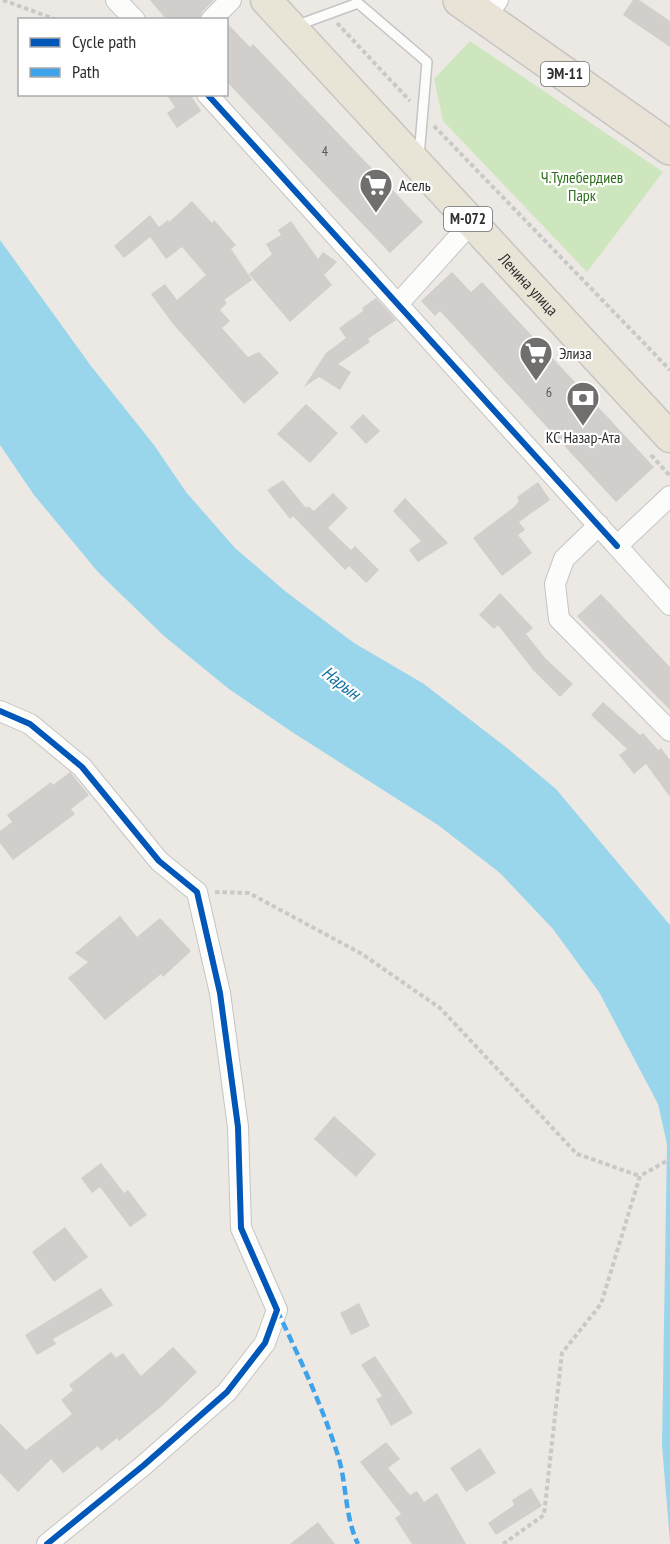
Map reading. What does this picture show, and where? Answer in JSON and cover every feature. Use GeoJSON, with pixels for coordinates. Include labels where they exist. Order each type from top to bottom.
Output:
{"type":"FeatureCollection","features":[{"type":"Feature","properties":{"kind":"highway","name":"ЭМ-11"},"geometry":{"type":"LineString","coordinates":[[481,6],[670,148]]}},
{"type":"Feature","properties":{"kind":"main road","name":"Ленина улица"},"geometry":{"type":"LineString","coordinates":[[267,0],[661,424]]}},
{"type":"Feature","properties":{"kind":"street"},"geometry":{"type":"LineString","coordinates":[[116,0],[133,18]]}},
{"type":"Feature","properties":{"kind":"street"},"geometry":{"type":"LineString","coordinates":[[213,18],[231,0]]}},
{"type":"Feature","properties":{"kind":"street"},"geometry":{"type":"LineString","coordinates":[[209,96],[670,605]]}},
{"type":"Feature","properties":{"kind":"street"},"geometry":{"type":"LineString","coordinates":[[398,304],[472,222]]}},
{"type":"Feature","properties":{"kind":"street"},"geometry":{"type":"LineString","coordinates":[[617,546],[670,496]]}},
{"type":"Feature","properties":{"kind":"street"},"geometry":{"type":"LineString","coordinates":[[599,525],[564,559],[555,584],[559,619],[670,731]]}},
{"type":"Feature","properties":{"kind":"street"},"geometry":{"type":"LineString","coordinates":[[0,711],[30,724],[82,767],[159,861],[197,892],[220,993],[238,1127],[241,1228],[277,1310],[265,1343],[227,1392],[144,1465],[47,1544]]}},
{"type":"Feature","properties":{"kind":"lane"},"geometry":{"type":"LineString","coordinates":[[292,28],[358,3],[427,62],[418,165]]}},
{"type":"Feature","properties":{"kind":"path"},"geometry":{"type":"LineString","coordinates":[[3,0],[52,18]]}},
{"type":"Feature","properties":{"kind":"path"},"geometry":{"type":"LineString","coordinates":[[329,14],[670,370]]}},
{"type":"Feature","properties":{"kind":"path"},"geometry":{"type":"LineString","coordinates":[[197,892],[249,893],[362,954],[440,1008],[577,1154],[640,1176]]}},
{"type":"Feature","properties":{"kind":"path"},"geometry":{"type":"LineString","coordinates":[[503,1544],[544,1515],[562,1353],[601,1304],[640,1176],[670,1159]]}},
{"type":"Feature","properties":{"kind":"green space","name":"Ч.Тулебердиев Парк"},"geometry":{"type":"Polygon","coordinates":[[[470,41],[663,172],[587,272],[443,121],[434,79],[470,41]]]}},
{"type":"Feature","properties":{"kind":"water","name":"Нарын"},"geometry":{"type":"Polygon","coordinates":[[[0,240],[91,366],[154,445],[186,492],[235,548],[285,591],[354,643],[424,684],[556,789],[670,925],[670,1541],[662,1445],[667,1144],[658,1104],[599,992],[553,929],[500,873],[438,825],[229,689],[164,636],[98,572],[34,495],[0,445],[0,240]]]}},
{"type":"Feature","properties":{"kind":"building"},"geometry":{"type":"Polygon","coordinates":[[[150,0],[214,0],[202,12],[200,18],[165,18],[150,0]]]}},
{"type":"Feature","properties":{"kind":"building"},"geometry":{"type":"Polygon","coordinates":[[[633,0],[639,0],[670,21],[670,47],[623,15],[633,0]]]}},
{"type":"Feature","properties":{"kind":"building"},"geometry":{"type":"Polygon","coordinates":[[[228,24],[250,47],[253,44],[423,222],[390,253],[228,83],[228,24]]]}},
{"type":"Feature","properties":{"kind":"building"},"geometry":{"type":"Polygon","coordinates":[[[167,96],[191,96],[201,111],[177,128],[167,113],[175,107],[167,96]]]}},
{"type":"Feature","properties":{"kind":"building"},"geometry":{"type":"Polygon","coordinates":[[[192,201],[212,223],[214,220],[236,245],[231,249],[252,280],[224,300],[227,303],[220,310],[230,321],[222,328],[248,357],[259,352],[279,373],[244,404],[173,324],[151,294],[165,284],[177,300],[206,275],[182,247],[166,259],[150,237],[124,258],[114,246],[150,215],[159,227],[168,220],[169,222],[192,201]]]}},
{"type":"Feature","properties":{"kind":"building"},"geometry":{"type":"Polygon","coordinates":[[[291,221],[318,259],[323,252],[337,262],[324,275],[332,285],[290,322],[249,274],[272,254],[266,244],[281,235],[278,230],[291,221]]]}},
{"type":"Feature","properties":{"kind":"building"},"geometry":{"type":"Polygon","coordinates":[[[452,272],[471,292],[482,282],[654,467],[616,502],[440,311],[435,316],[421,301],[452,272]]]}},
{"type":"Feature","properties":{"kind":"building"},"geometry":{"type":"Polygon","coordinates":[[[376,298],[396,320],[368,339],[370,342],[338,364],[351,372],[340,390],[319,377],[304,387],[326,353],[346,338],[339,328],[363,311],[362,308],[376,298]]]}},
{"type":"Feature","properties":{"kind":"building"},"geometry":{"type":"Polygon","coordinates":[[[306,404],[338,433],[310,463],[277,434],[306,404]]]}},
{"type":"Feature","properties":{"kind":"building"},"geometry":{"type":"Polygon","coordinates":[[[363,414],[380,431],[366,444],[350,427],[363,414]]]}},
{"type":"Feature","properties":{"kind":"building"},"geometry":{"type":"Polygon","coordinates":[[[283,480],[306,508],[308,506],[314,511],[333,493],[348,508],[328,528],[351,550],[355,546],[379,570],[366,583],[349,566],[345,570],[293,516],[290,519],[267,490],[283,480]]]}},
{"type":"Feature","properties":{"kind":"building"},"geometry":{"type":"Polygon","coordinates":[[[538,482],[550,500],[519,522],[525,530],[518,535],[532,553],[502,576],[473,538],[514,507],[519,501],[517,497],[538,482]]]}},
{"type":"Feature","properties":{"kind":"building"},"geometry":{"type":"Polygon","coordinates":[[[405,498],[448,543],[418,562],[409,550],[421,541],[393,511],[405,498]]]}},
{"type":"Feature","properties":{"kind":"building"},"geometry":{"type":"Polygon","coordinates":[[[500,593],[533,628],[526,634],[546,659],[573,684],[560,697],[533,670],[498,625],[494,629],[479,615],[500,593]]]}},
{"type":"Feature","properties":{"kind":"building"},"geometry":{"type":"Polygon","coordinates":[[[601,594],[670,667],[670,710],[577,616],[601,594]]]}},
{"type":"Feature","properties":{"kind":"building"},"geometry":{"type":"Polygon","coordinates":[[[603,702],[640,735],[643,733],[658,750],[661,748],[670,760],[670,797],[646,764],[634,774],[619,755],[627,749],[591,715],[603,702]]]}},
{"type":"Feature","properties":{"kind":"building"},"geometry":{"type":"Polygon","coordinates":[[[70,772],[89,795],[71,809],[75,814],[13,860],[0,843],[0,831],[12,822],[7,815],[51,782],[53,785],[70,772]]]}},
{"type":"Feature","properties":{"kind":"building"},"geometry":{"type":"Polygon","coordinates":[[[120,916],[137,937],[160,918],[191,951],[163,977],[161,974],[105,1020],[68,978],[88,962],[75,953],[120,916]]]}},
{"type":"Feature","properties":{"kind":"building"},"geometry":{"type":"Polygon","coordinates":[[[334,1116],[376,1154],[356,1177],[314,1139],[334,1116]]]}},
{"type":"Feature","properties":{"kind":"building"},"geometry":{"type":"Polygon","coordinates":[[[101,1163],[124,1193],[128,1190],[147,1215],[130,1227],[100,1187],[92,1193],[81,1178],[101,1163]]]}},
{"type":"Feature","properties":{"kind":"building"},"geometry":{"type":"Polygon","coordinates":[[[65,1227],[88,1257],[54,1282],[32,1252],[65,1227]]]}},
{"type":"Feature","properties":{"kind":"building"},"geometry":{"type":"Polygon","coordinates":[[[101,1288],[113,1305],[53,1339],[56,1344],[37,1355],[25,1335],[101,1288]]]}},
{"type":"Feature","properties":{"kind":"building"},"geometry":{"type":"Polygon","coordinates":[[[359,1303],[370,1326],[351,1335],[340,1313],[359,1303]]]}},
{"type":"Feature","properties":{"kind":"building"},"geometry":{"type":"Polygon","coordinates":[[[173,1347],[197,1372],[162,1406],[119,1441],[117,1438],[101,1451],[98,1446],[63,1473],[51,1459],[18,1492],[0,1473],[0,1423],[26,1450],[72,1414],[61,1400],[73,1390],[69,1385],[111,1352],[116,1358],[123,1353],[141,1376],[173,1347]]]}},
{"type":"Feature","properties":{"kind":"building"},"geometry":{"type":"Polygon","coordinates":[[[375,1356],[413,1413],[391,1426],[376,1399],[382,1396],[361,1365],[375,1356]]]}},
{"type":"Feature","properties":{"kind":"building"},"geometry":{"type":"Polygon","coordinates":[[[386,1442],[400,1459],[388,1468],[410,1495],[417,1491],[424,1502],[437,1493],[466,1544],[412,1544],[395,1518],[401,1514],[360,1462],[386,1442]]]}},
{"type":"Feature","properties":{"kind":"building"},"geometry":{"type":"Polygon","coordinates":[[[480,1448],[496,1473],[466,1492],[450,1468],[480,1448]]]}},
{"type":"Feature","properties":{"kind":"building"},"geometry":{"type":"Polygon","coordinates":[[[531,1488],[542,1506],[496,1535],[488,1523],[514,1505],[512,1500],[531,1488]]]}},
{"type":"Feature","properties":{"kind":"building"},"geometry":{"type":"Polygon","coordinates":[[[318,1522],[335,1544],[290,1544],[318,1522]]]}},
{"type":"Feature","properties":{"kind":"marked path"},"geometry":{"type":"LineString","coordinates":[[277,1310],[311,1383],[333,1440],[342,1470],[348,1513],[358,1544]]}},
{"type":"Feature","properties":{"kind":"cycle path"},"geometry":{"type":"LineString","coordinates":[[209,96],[617,546]]}},
{"type":"Feature","properties":{"kind":"cycle path"},"geometry":{"type":"LineString","coordinates":[[0,711],[30,724],[82,767],[159,861],[197,892],[220,993],[238,1127],[241,1228],[277,1310],[265,1343],[227,1392],[144,1465],[47,1544]]}},
{"type":"Feature","properties":{"kind":"place","name":"Асель"},"geometry":{"type":"Point","coordinates":[376,214]}},
{"type":"Feature","properties":{"kind":"place","name":"Элиза"},"geometry":{"type":"Point","coordinates":[536,382]}},
{"type":"Feature","properties":{"kind":"place","name":"КС Назар-Ата"},"geometry":{"type":"Point","coordinates":[583,427]}}]}
